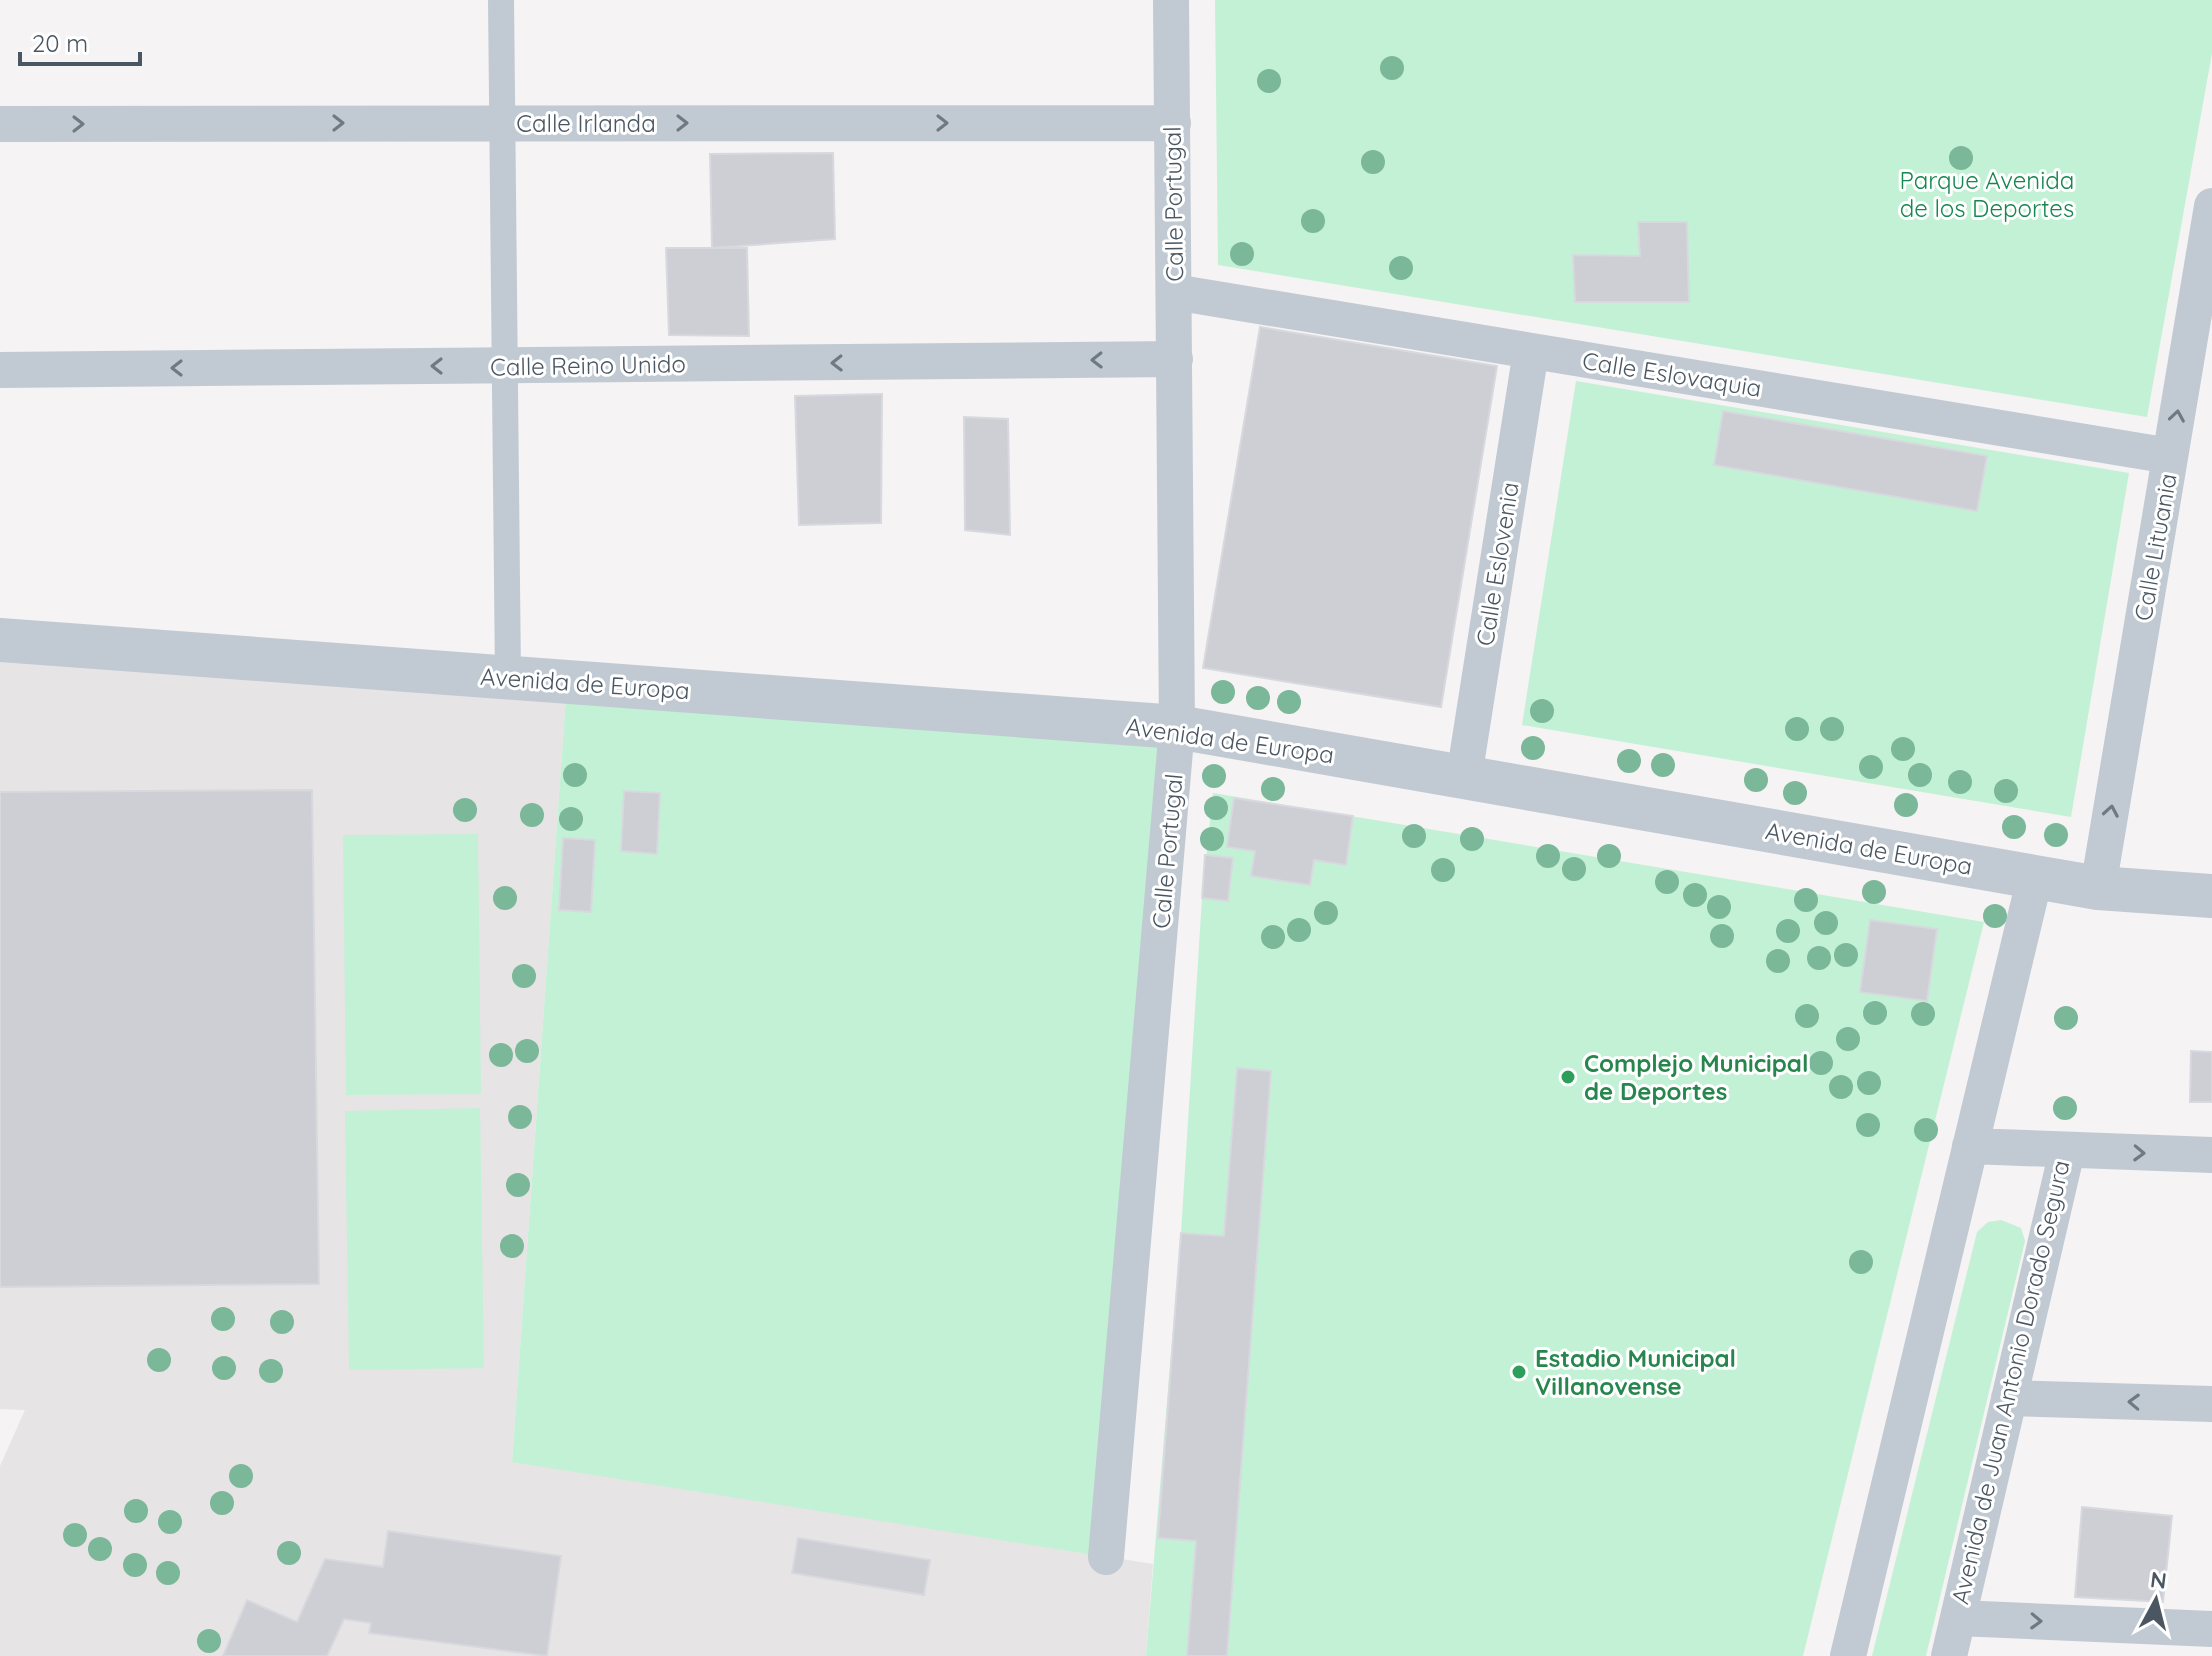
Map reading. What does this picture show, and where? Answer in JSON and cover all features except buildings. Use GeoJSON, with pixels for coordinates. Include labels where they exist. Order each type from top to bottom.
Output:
{"type":"FeatureCollection","features":[{"type":"Feature","properties":{"kind":"street"},"geometry":{"type":"LineString","coordinates":[[501,0],[508,678]]}},
{"type":"Feature","properties":{"kind":"street","name":"Calle Portugal"},"geometry":{"type":"LineString","coordinates":[[1106,1557],[1177,727],[1171,0]]}},
{"type":"Feature","properties":{"kind":"street","name":"Calle Irlanda"},"geometry":{"type":"LineString","coordinates":[[0,124],[1173,123]]}},
{"type":"Feature","properties":{"kind":"street","name":"Calle Lituania"},"geometry":{"type":"LineString","coordinates":[[2098,888],[2212,206]]}},
{"type":"Feature","properties":{"kind":"street","name":"Calle Eslovaquia"},"geometry":{"type":"LineString","coordinates":[[1174,292],[2170,456]]}},
{"type":"Feature","properties":{"kind":"street","name":"Calle Eslovenia"},"geometry":{"type":"LineString","coordinates":[[1464,777],[1531,351]]}},
{"type":"Feature","properties":{"kind":"street","name":"Calle Reino Unido"},"geometry":{"type":"LineString","coordinates":[[0,370],[1175,359]]}},
{"type":"Feature","properties":{"kind":"street","name":"Avenida de Europa"},"geometry":{"type":"LineString","coordinates":[[0,640],[1177,727],[2098,888],[2212,896]]}},
{"type":"Feature","properties":{"kind":"street"},"geometry":{"type":"LineString","coordinates":[[1848,1656],[2035,877]]}},
{"type":"Feature","properties":{"kind":"street","name":"Avenida de Juan Antonio Dorado Segura"},"geometry":{"type":"LineString","coordinates":[[1949,1656],[2067,1151],[1970,1146]]}},
{"type":"Feature","properties":{"kind":"street"},"geometry":{"type":"LineString","coordinates":[[2067,1151],[2212,1155]]}},
{"type":"Feature","properties":{"kind":"street"},"geometry":{"type":"LineString","coordinates":[[2009,1398],[2212,1404]]}},
{"type":"Feature","properties":{"kind":"street"},"geometry":{"type":"LineString","coordinates":[[1958,1618],[2212,1629]]}},
{"type":"Feature","properties":{"kind":"shaded area"},"geometry":{"type":"Polygon","coordinates":[[[0,640],[567,682],[512,1461],[1153,1564],[1146,1656],[0,1656],[0,1466],[25,1410],[0,1409],[0,640]]]}},
{"type":"Feature","properties":{"kind":"green space","name":"Parque Avenida de los Deportes"},"geometry":{"type":"Polygon","coordinates":[[[1215,0],[2212,0],[2212,53],[2147,417],[1218,265],[1215,0]]]}},
{"type":"Feature","properties":{"kind":"green space"},"geometry":{"type":"Polygon","coordinates":[[[1576,381],[2129,473],[2071,817],[1522,725],[1576,381]]]}},
{"type":"Feature","properties":{"kind":"green space"},"geometry":{"type":"Polygon","coordinates":[[[567,682],[1177,727],[1106,1557],[512,1462],[567,682]]]}},
{"type":"Feature","properties":{"kind":"green space","name":"Complejo Municipal de Deportes"},"geometry":{"type":"Polygon","coordinates":[[[1213,793],[1984,922],[1803,1656],[1146,1656],[1181,1233],[1202,898],[1213,793]]]}},
{"type":"Feature","properties":{"kind":"green space"},"geometry":{"type":"Polygon","coordinates":[[[478,834],[481,1094],[346,1095],[343,835],[478,834]]]}},
{"type":"Feature","properties":{"kind":"green space"},"geometry":{"type":"Polygon","coordinates":[[[480,1108],[484,1368],[349,1370],[345,1111],[480,1108]]]}},
{"type":"Feature","properties":{"kind":"green space"},"geometry":{"type":"Polygon","coordinates":[[[2001,1220],[2021,1228],[2025,1241],[1926,1656],[1872,1656],[1977,1232],[1988,1222],[2001,1220]]]}},
{"type":"Feature","properties":{"kind":"place","name":"Complejo Municipal de Deportes"},"geometry":{"type":"Point","coordinates":[1568,1077]}},
{"type":"Feature","properties":{"kind":"place","name":"Estadio Municipal Villanovense"},"geometry":{"type":"Point","coordinates":[1519,1372]}}]}
